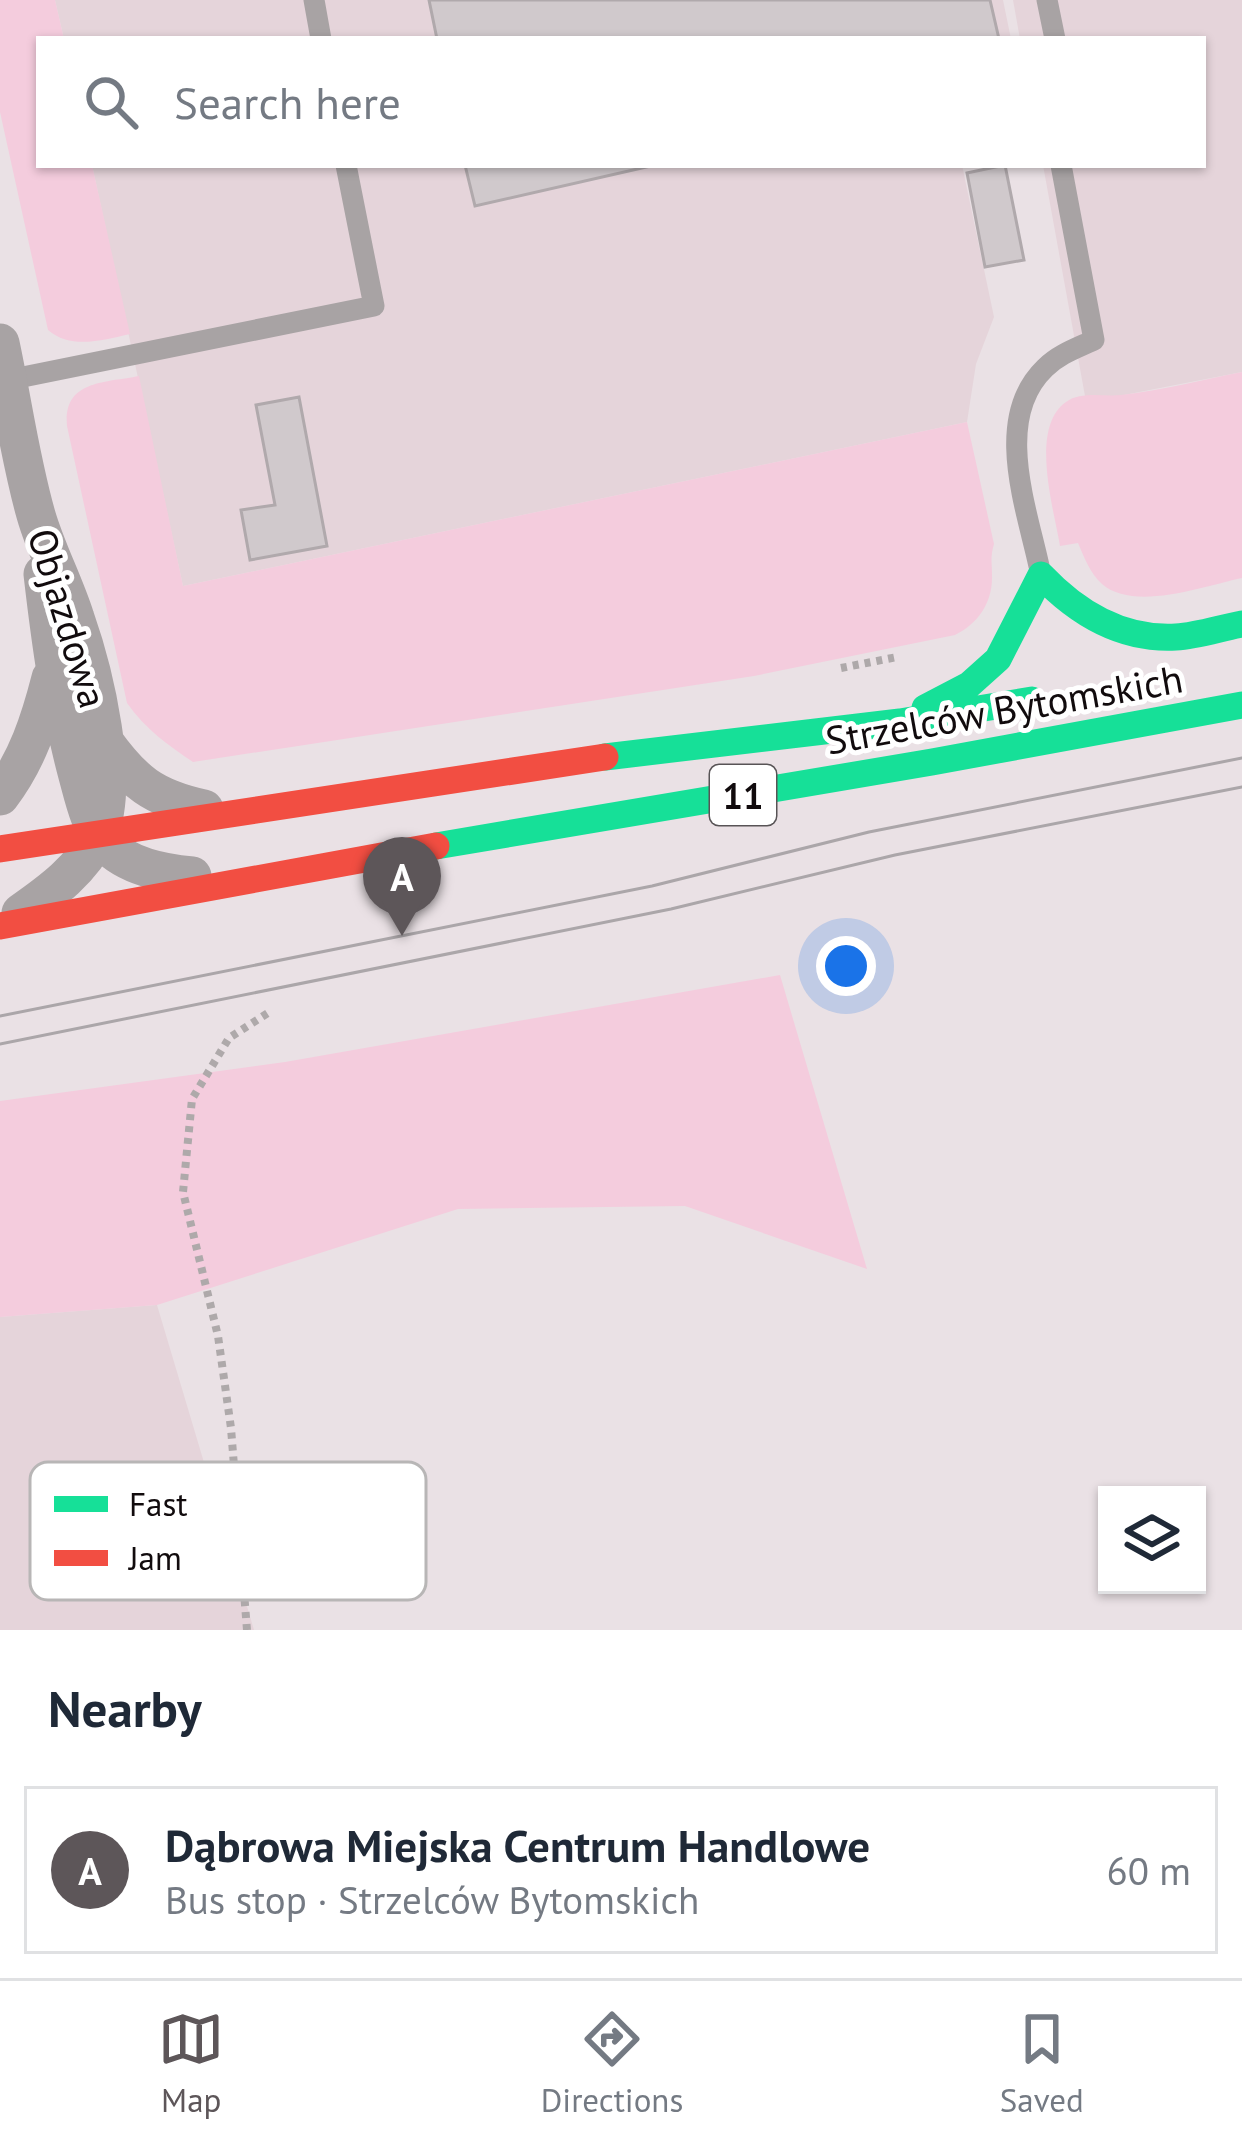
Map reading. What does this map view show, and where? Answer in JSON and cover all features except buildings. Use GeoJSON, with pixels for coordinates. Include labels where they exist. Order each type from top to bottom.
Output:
{"type":"FeatureCollection","features":[{"type":"Feature","properties":{"kind":"highway"},"geometry":{"type":"LineString","coordinates":[[900,722],[969,685],[998,659],[1041,575],[1064,601],[1134,634],[1175,637],[1242,624]]}},
{"type":"Feature","properties":{"kind":"highway","name":"Strzelców Bytomskich"},"geometry":{"type":"LineString","coordinates":[[0,849],[577,760],[900,722],[1063,694]]}},
{"type":"Feature","properties":{"kind":"highway","name":"Strzelców Bytomskich"},"geometry":{"type":"LineString","coordinates":[[0,925],[915,767],[1242,705]]}},
{"type":"Feature","properties":{"kind":"street","name":"Objazdowa"},"geometry":{"type":"LineString","coordinates":[[3,370],[36,515],[76,618],[103,739],[142,787],[175,803],[233,815]]}},
{"type":"Feature","properties":{"kind":"street"},"geometry":{"type":"LineString","coordinates":[[36,515],[64,726],[99,833],[107,845],[132,862],[165,874],[243,880]]}},
{"type":"Feature","properties":{"kind":"street"},"geometry":{"type":"LineString","coordinates":[[0,796],[17,774],[32,741],[54,667]]}},
{"type":"Feature","properties":{"kind":"street"},"geometry":{"type":"LineString","coordinates":[[0,925],[70,875],[99,833],[106,777],[103,739]]}},
{"type":"Feature","properties":{"kind":"lane"},"geometry":{"type":"LineString","coordinates":[[314,0],[321,36]]}},
{"type":"Feature","properties":{"kind":"lane"},"geometry":{"type":"LineString","coordinates":[[1047,0],[1054,36]]}},
{"type":"Feature","properties":{"kind":"lane"},"geometry":{"type":"LineString","coordinates":[[3,370],[374,306],[347,168]]}},
{"type":"Feature","properties":{"kind":"lane"},"geometry":{"type":"LineString","coordinates":[[1041,575],[1021,485],[1019,415],[1043,369],[1094,340],[1062,168]]}},
{"type":"Feature","properties":{"kind":"path"},"geometry":{"type":"LineString","coordinates":[[234,1462],[218,1336],[183,1192],[192,1099],[229,1038],[268,1013]]}},
{"type":"Feature","properties":{"kind":"path"},"geometry":{"type":"LineString","coordinates":[[245,1600],[247,1630]]}},
{"type":"Feature","properties":{"kind":"shaded area"},"geometry":{"type":"Polygon","coordinates":[[[0,0],[55,0],[63,36],[36,36],[36,168],[93,168],[130,334],[77,342],[48,330],[0,112],[0,0]]]}},
{"type":"Feature","properties":{"kind":"shaded area"},"geometry":{"type":"Polygon","coordinates":[[[55,0],[1003,0],[1010,36],[63,36],[55,0]]]}},
{"type":"Feature","properties":{"kind":"shaded area"},"geometry":{"type":"Polygon","coordinates":[[[1013,0],[1242,0],[1242,372],[1119,396],[1085,396],[1044,168],[1206,168],[1206,36],[1019,36],[1013,0]]]}},
{"type":"Feature","properties":{"kind":"shaded area"},"geometry":{"type":"Polygon","coordinates":[[[93,168],[963,168],[994,317],[976,364],[967,422],[183,586],[93,168]]]}},
{"type":"Feature","properties":{"kind":"shaded area"},"geometry":{"type":"Polygon","coordinates":[[[1242,372],[1242,578],[1150,597],[1116,592],[1102,584],[1078,543],[1060,546],[1046,449],[1055,414],[1079,397],[1136,393],[1242,372]]]}},
{"type":"Feature","properties":{"kind":"shaded area"},"geometry":{"type":"Polygon","coordinates":[[[139,376],[183,586],[967,422],[994,544],[990,594],[977,618],[955,635],[754,676],[193,762],[149,729],[127,703],[67,426],[68,411],[79,392],[139,376]]]}},
{"type":"Feature","properties":{"kind":"shaded area"},"geometry":{"type":"Polygon","coordinates":[[[780,975],[867,1269],[685,1206],[458,1209],[157,1305],[0,1317],[0,1101],[285,1062],[780,975]]]}},
{"type":"Feature","properties":{"kind":"shaded area"},"geometry":{"type":"Polygon","coordinates":[[[157,1305],[204,1462],[30,1462],[30,1600],[245,1600],[254,1630],[0,1630],[0,1317],[157,1305]]]}},
{"type":"Feature","properties":{"kind":"tram line"},"geometry":{"type":"LineString","coordinates":[[0,1016],[652,886],[869,832],[1242,758]]}},
{"type":"Feature","properties":{"kind":"tram line"},"geometry":{"type":"LineString","coordinates":[[0,1044],[671,909],[895,855],[1242,787]]}},
{"type":"Feature","properties":{"kind":"traffic: fast"},"geometry":{"type":"LineString","coordinates":[[925,708],[969,685],[998,659],[1041,575],[1085,612],[1137,634],[1184,636],[1242,624]]}},
{"type":"Feature","properties":{"kind":"traffic: fast"},"geometry":{"type":"LineString","coordinates":[[605,757],[900,722],[1032,700]]}},
{"type":"Feature","properties":{"kind":"traffic: fast"},"geometry":{"type":"LineString","coordinates":[[436,846],[1242,705]]}},
{"type":"Feature","properties":{"kind":"traffic: jam"},"geometry":{"type":"LineString","coordinates":[[0,849],[605,757]]}},
{"type":"Feature","properties":{"kind":"traffic: jam"},"geometry":{"type":"LineString","coordinates":[[0,926],[436,846]]}},
{"type":"Feature","properties":{"kind":"place","name":"Dąbrowa Miejska Centrum Handlowe"},"geometry":{"type":"Point","coordinates":[402,936]}}]}
